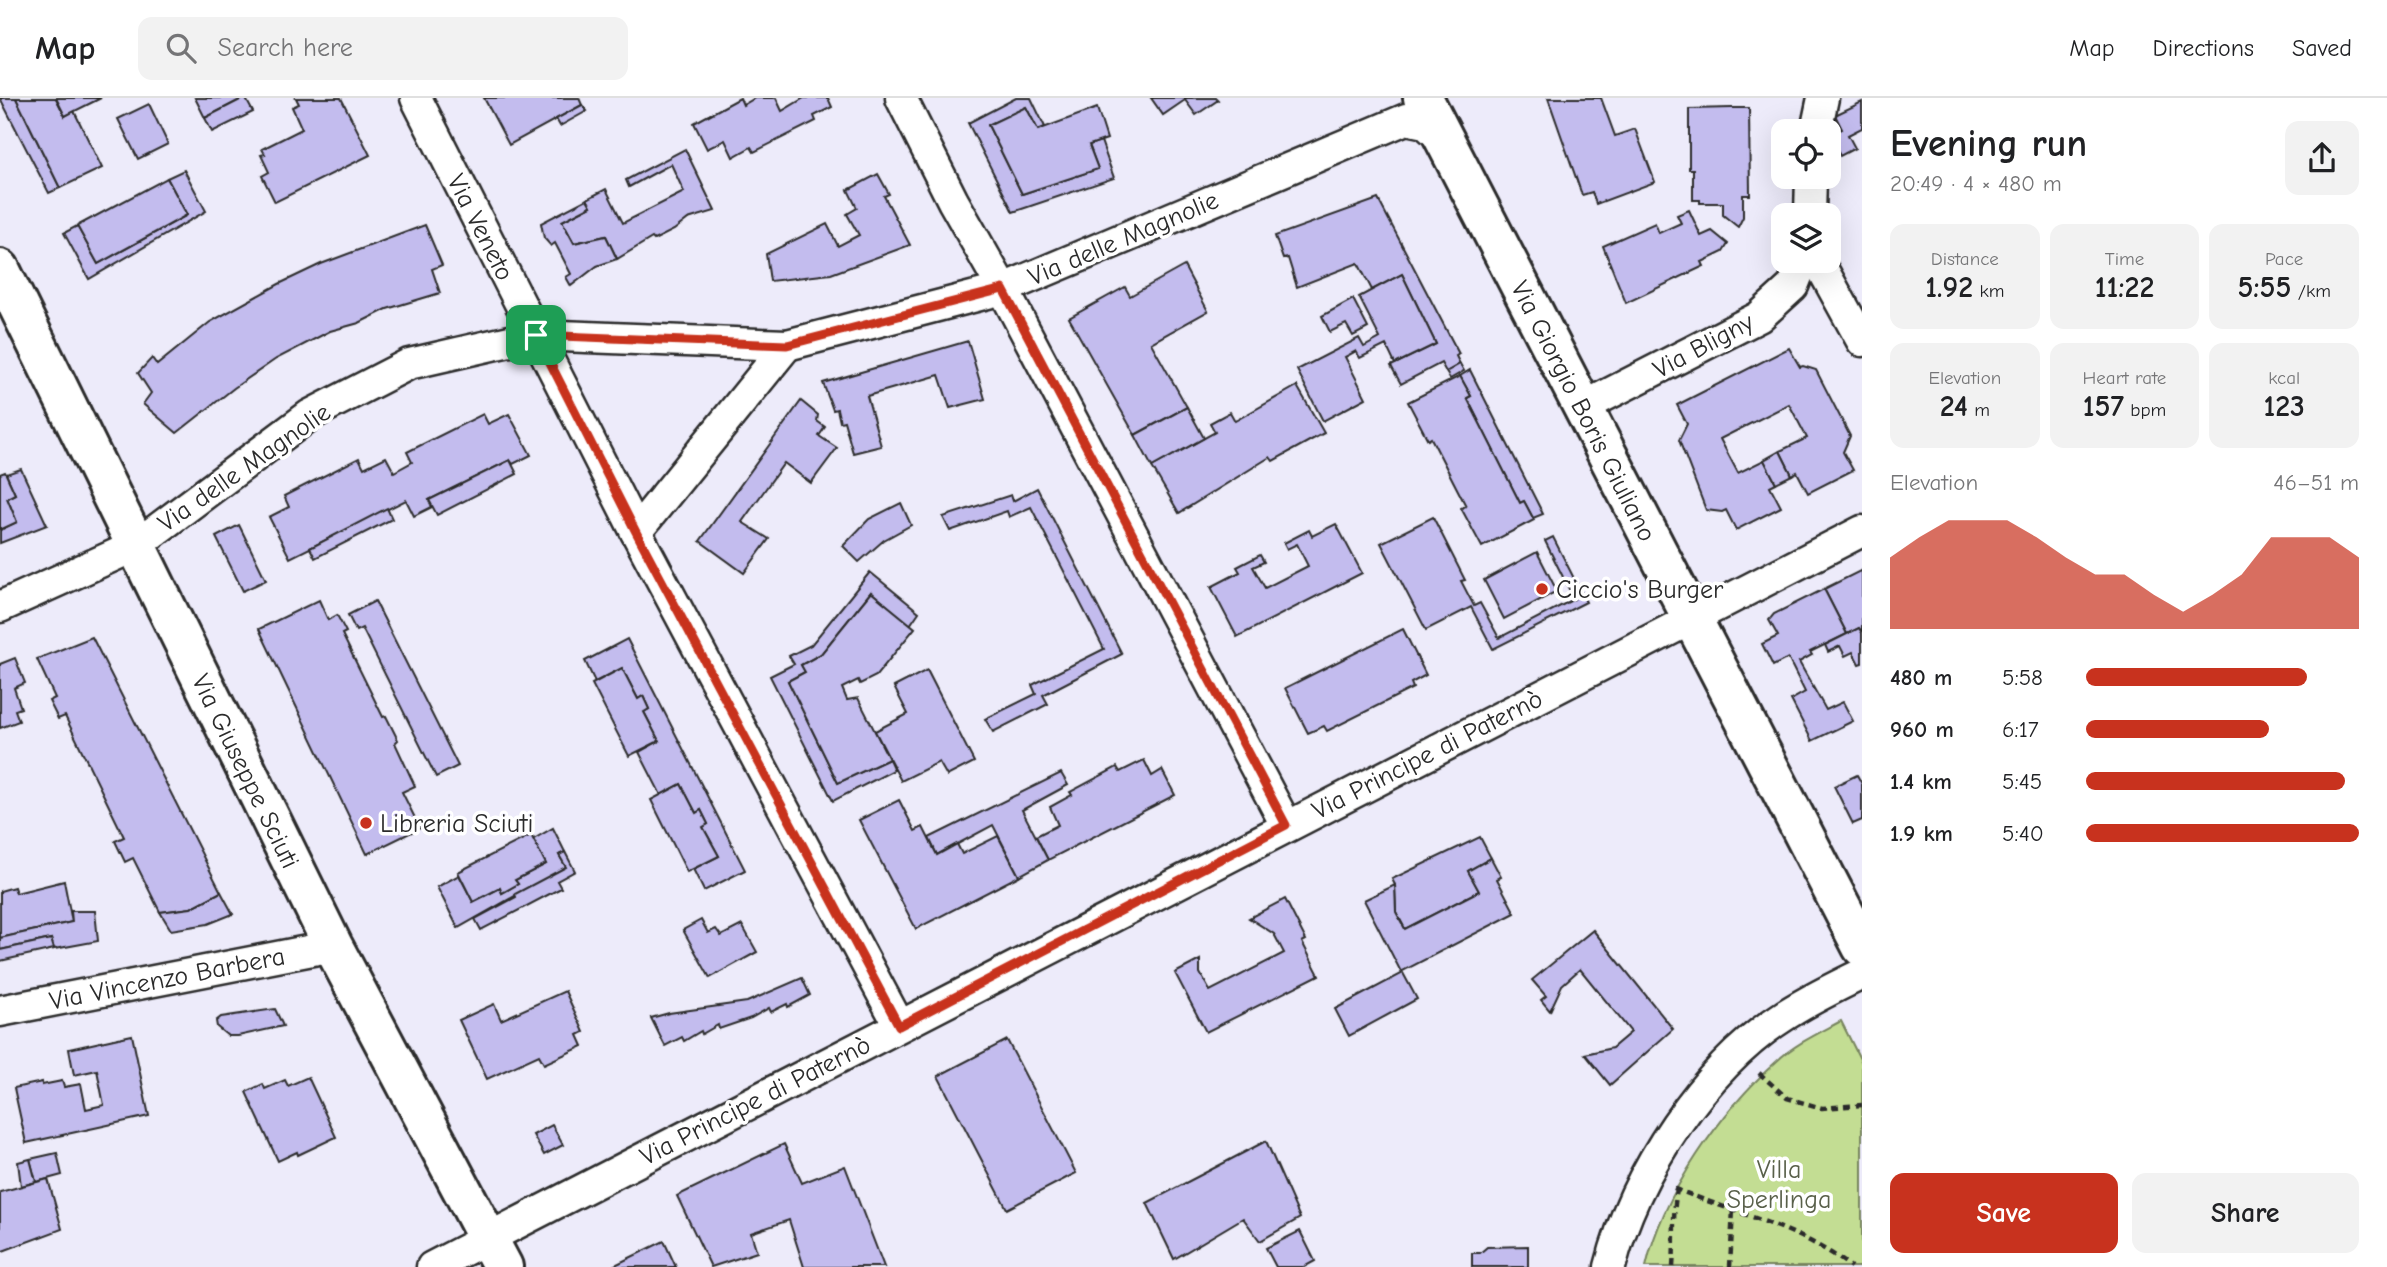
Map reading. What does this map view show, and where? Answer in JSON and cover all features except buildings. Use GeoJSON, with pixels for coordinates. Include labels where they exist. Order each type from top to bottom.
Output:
{"type":"FeatureCollection","features":[{"type":"Feature","properties":{"kind":"street","name":"Via Veneto"},"geometry":{"type":"LineString","coordinates":[[416,98],[636,532],[899,1026]]}},
{"type":"Feature","properties":{"kind":"street"},"geometry":{"type":"LineString","coordinates":[[901,98],[953,201],[1003,289],[1286,825]]}},
{"type":"Feature","properties":{"kind":"street","name":"Via Giorgio Boris Giuliano"},"geometry":{"type":"LineString","coordinates":[[1423,98],[1862,947]]}},
{"type":"Feature","properties":{"kind":"street"},"geometry":{"type":"LineString","coordinates":[[1819,119],[1823,98]]}},
{"type":"Feature","properties":{"kind":"street","name":"Via delle Magnolie"},"geometry":{"type":"LineString","coordinates":[[0,607],[135,545],[310,415],[409,364],[536,335],[787,345],[1003,289],[1406,119],[1425,123],[1445,141]]}},
{"type":"Feature","properties":{"kind":"street","name":"Via Giuseppe Sciuti"},"geometry":{"type":"LineString","coordinates":[[0,269],[333,946],[495,1252]]}},
{"type":"Feature","properties":{"kind":"street","name":"Via Bligny"},"geometry":{"type":"LineString","coordinates":[[1583,407],[1759,317],[1793,286],[1798,273]]}},
{"type":"Feature","properties":{"kind":"street"},"geometry":{"type":"LineString","coordinates":[[1825,273],[1862,341]]}},
{"type":"Feature","properties":{"kind":"street"},"geometry":{"type":"LineString","coordinates":[[636,532],[787,345]]}},
{"type":"Feature","properties":{"kind":"street","name":"Via Principe di Paternò"},"geometry":{"type":"LineString","coordinates":[[432,1267],[495,1252],[899,1026],[1862,531]]}},
{"type":"Feature","properties":{"kind":"street","name":"Via Vincenzo Barbera"},"geometry":{"type":"LineString","coordinates":[[0,1011],[333,946]]}},
{"type":"Feature","properties":{"kind":"street"},"geometry":{"type":"LineString","coordinates":[[1610,1267],[1627,1216],[1647,1174],[1690,1107],[1721,1069],[1785,1015],[1862,974]]}},
{"type":"Feature","properties":{"kind":"path"},"geometry":{"type":"LineString","coordinates":[[1755,1070],[1787,1098],[1822,1108],[1862,1105]]}},
{"type":"Feature","properties":{"kind":"path"},"geometry":{"type":"LineString","coordinates":[[1673,1267],[1676,1235],[1673,1211],[1677,1190],[1798,1234],[1831,1252],[1851,1267]]}},
{"type":"Feature","properties":{"kind":"path"},"geometry":{"type":"LineString","coordinates":[[1730,1267],[1733,1209]]}},
{"type":"Feature","properties":{"kind":"green space","name":"Villa Sperlinga"},"geometry":{"type":"Polygon","coordinates":[[[1841,1021],[1862,1063],[1862,1267],[1646,1267],[1665,1211],[1716,1128],[1756,1081],[1784,1055],[1841,1021]]]}},
{"type":"Feature","properties":{"kind":"place","name":"Ciccio's Burger"},"geometry":{"type":"Point","coordinates":[1542,589]}},
{"type":"Feature","properties":{"kind":"place","name":"Libreria Sciuti"},"geometry":{"type":"Point","coordinates":[366,823]}},
{"type":"Feature","properties":{"kind":"route"},"geometry":{"type":"LineString","coordinates":[[1003,289],[1286,825],[899,1026],[636,532],[536,335],[787,345],[1003,289]]}}]}
